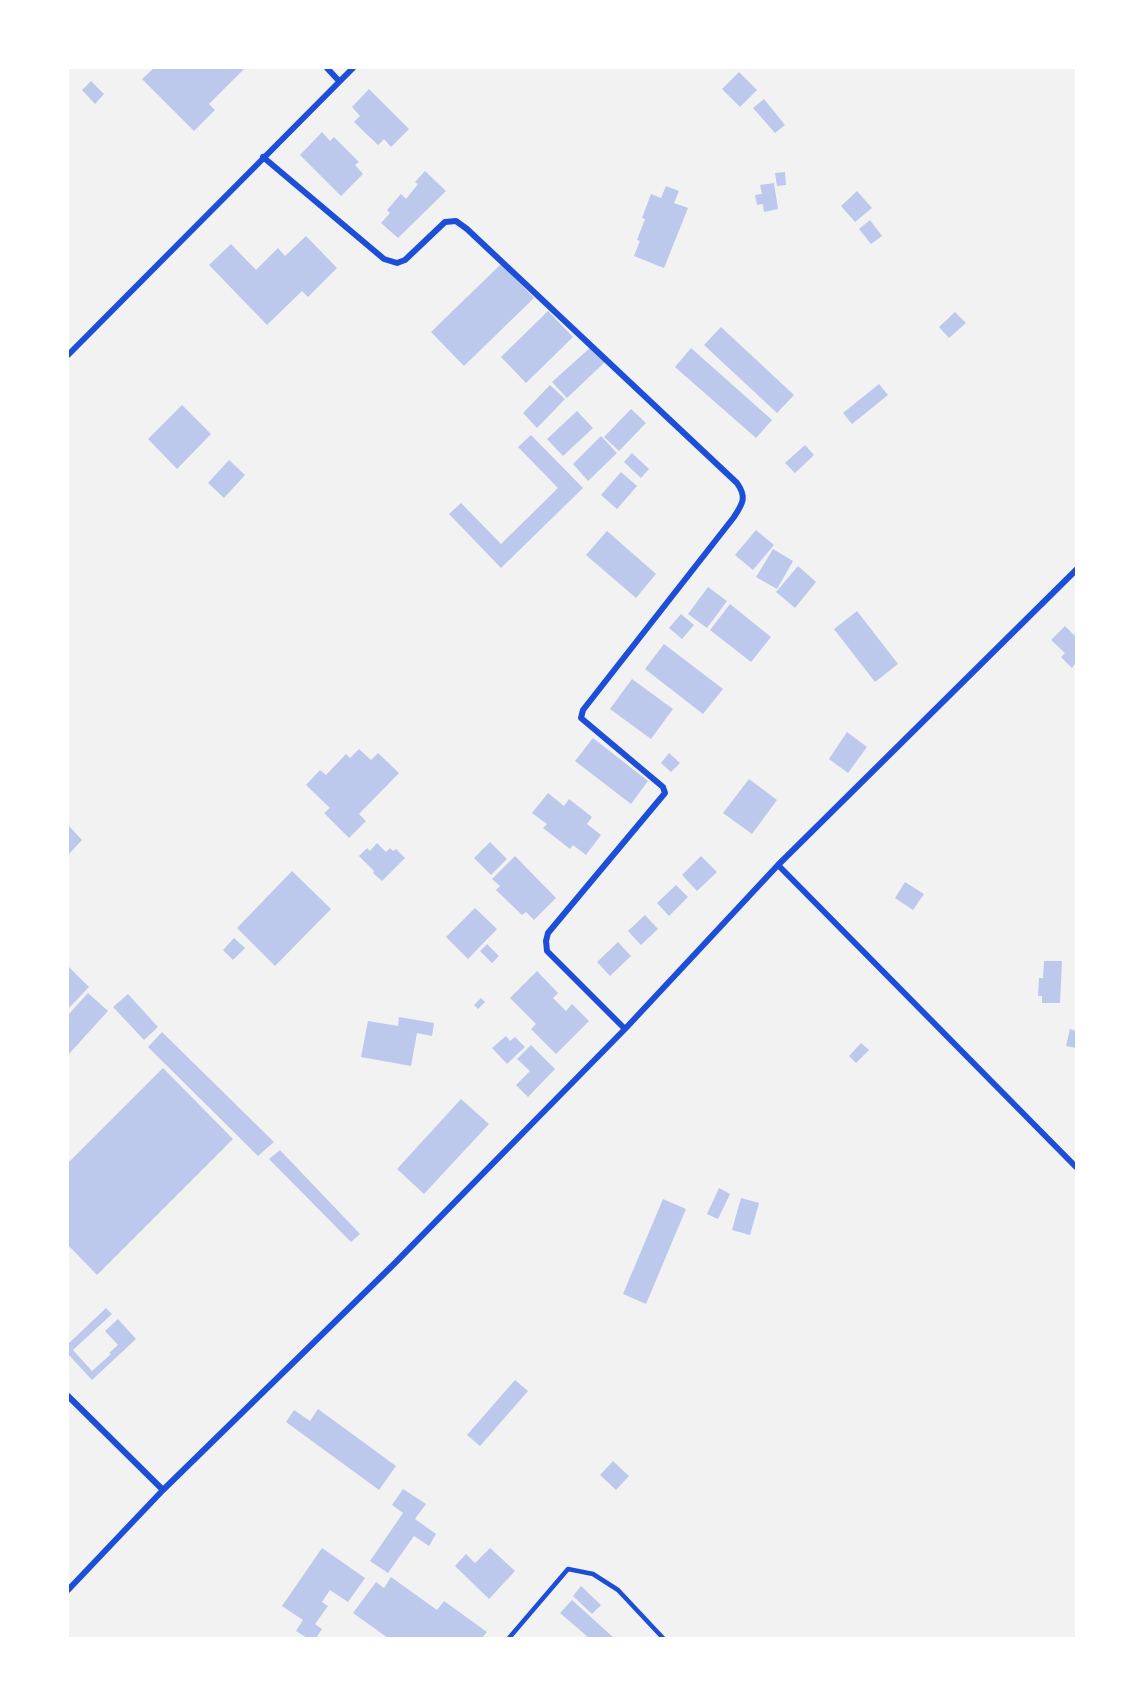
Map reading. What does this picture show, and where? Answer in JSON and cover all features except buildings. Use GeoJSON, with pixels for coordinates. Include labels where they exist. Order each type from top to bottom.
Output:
{"type":"FeatureCollection","features":[{"type":"Feature","properties":{"kind":"street"},"geometry":{"type":"LineString","coordinates":[[327,68],[339,81]]}},
{"type":"Feature","properties":{"kind":"street"},"geometry":{"type":"LineString","coordinates":[[68,355],[353,68]]}},
{"type":"Feature","properties":{"kind":"street"},"geometry":{"type":"LineString","coordinates":[[263,157],[384,259],[397,263],[405,260],[445,222],[456,220],[743,491],[743,504],[734,517],[583,710],[581,718],[663,787],[665,793],[548,933],[546,941],[547,951],[625,1029]]}},
{"type":"Feature","properties":{"kind":"street"},"geometry":{"type":"LineString","coordinates":[[68,1590],[163,1490],[394,1264],[625,1029],[778,865],[1077,570]]}},
{"type":"Feature","properties":{"kind":"street"},"geometry":{"type":"LineString","coordinates":[[778,865],[1077,1167]]}},
{"type":"Feature","properties":{"kind":"street"},"geometry":{"type":"LineString","coordinates":[[68,1396],[163,1490]]}},
{"type":"Feature","properties":{"kind":"lane"},"geometry":{"type":"LineString","coordinates":[[509,1638],[568,1569],[593,1574],[618,1590],[663,1638]]}}]}
